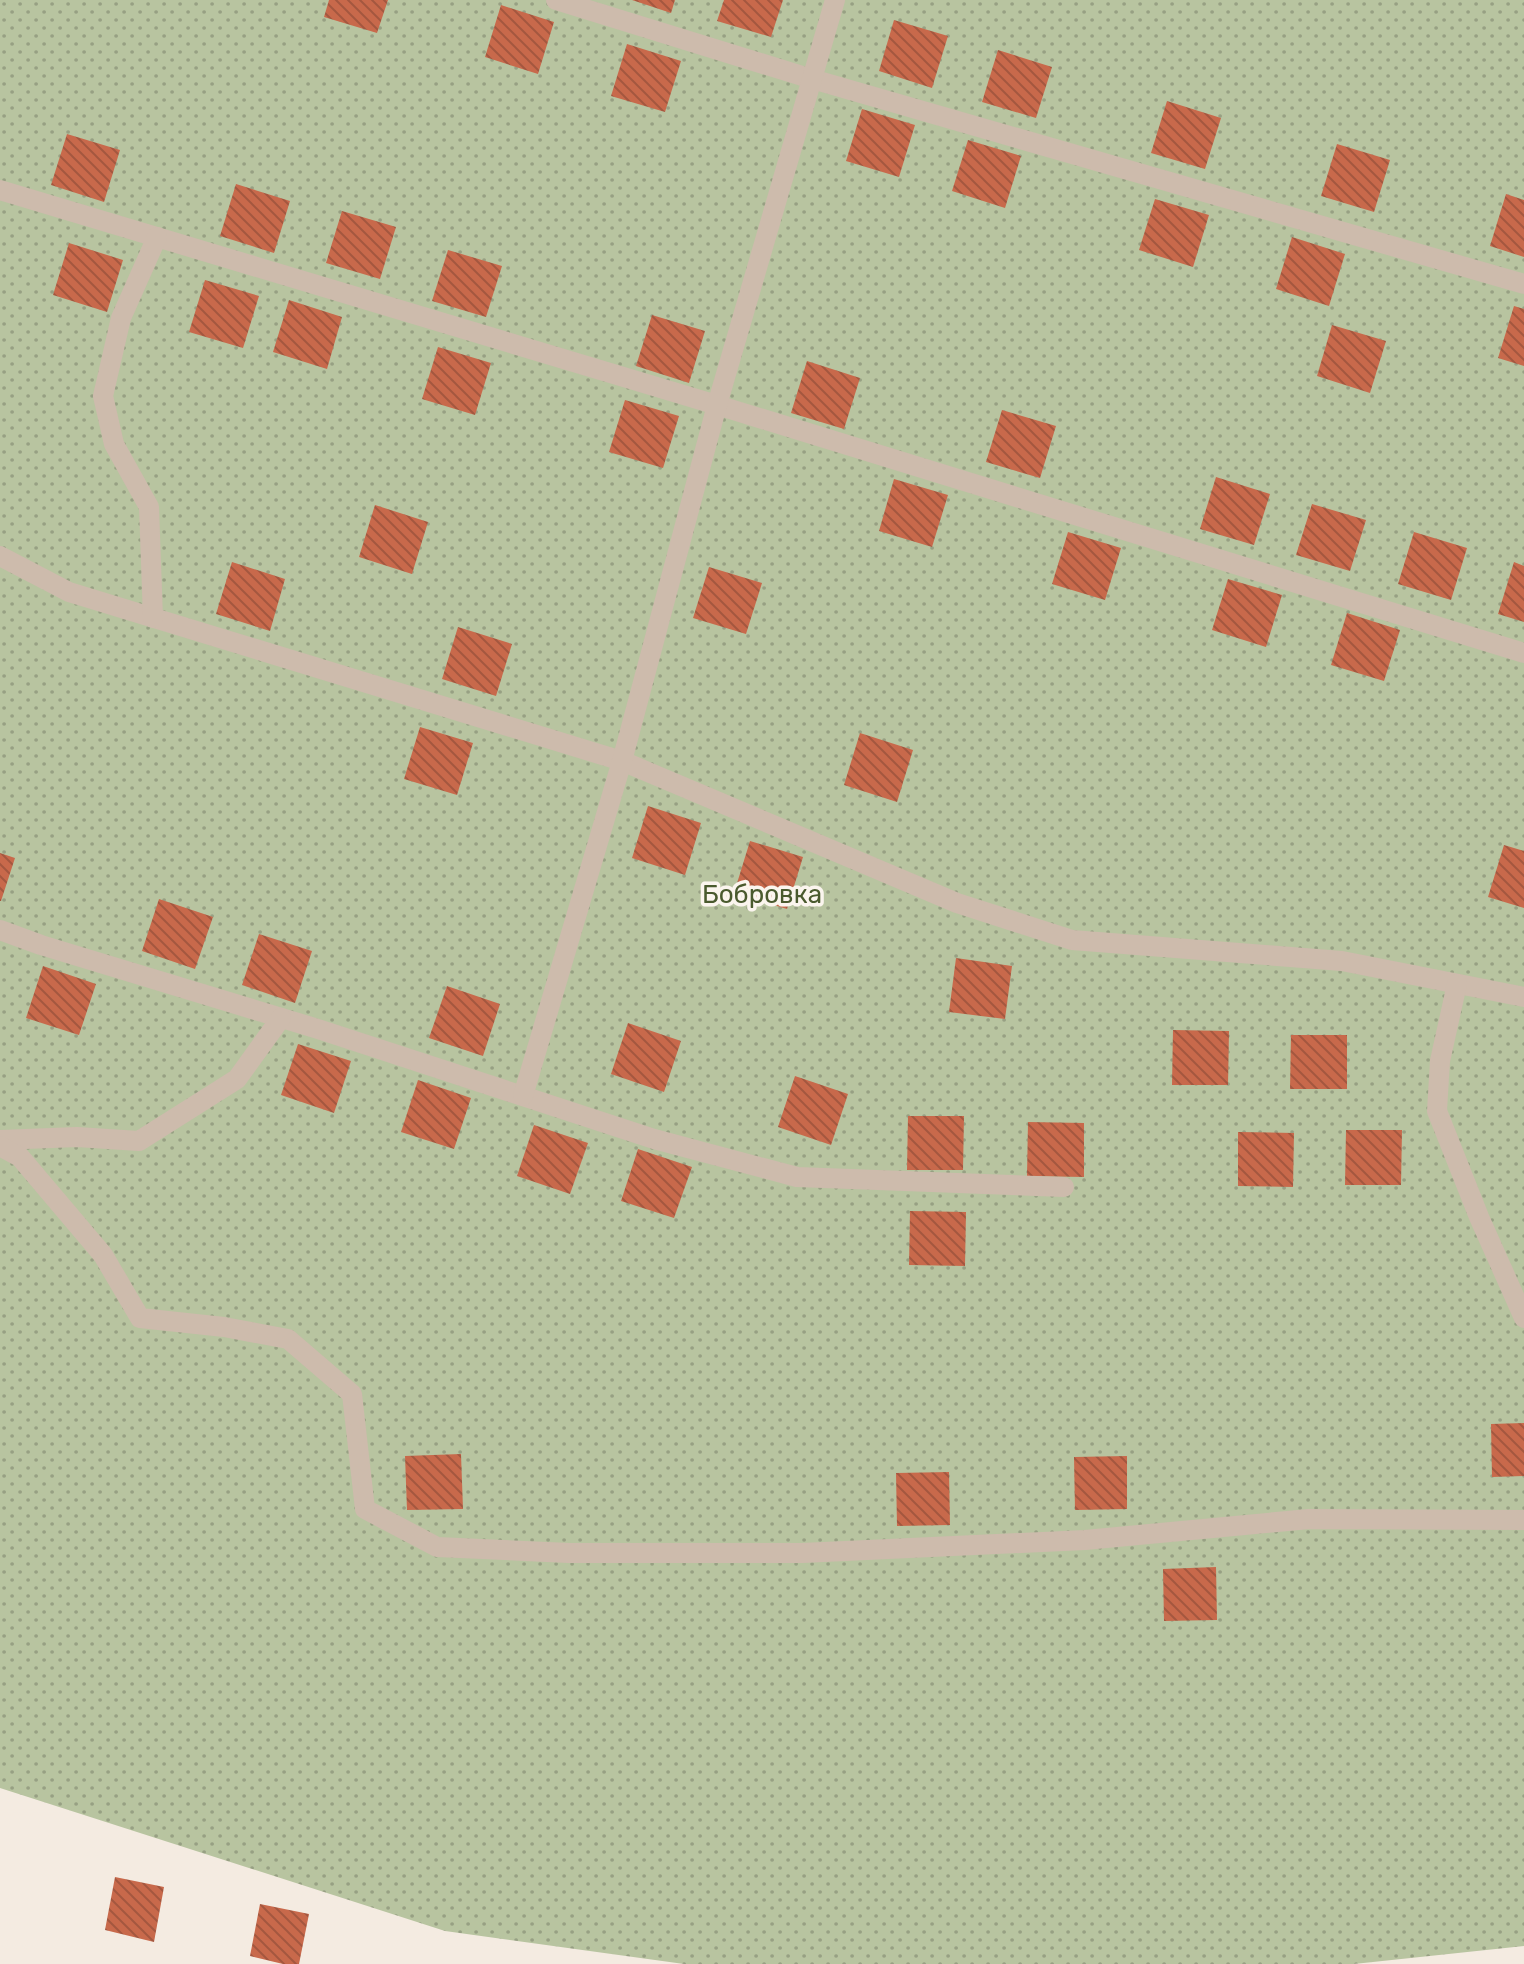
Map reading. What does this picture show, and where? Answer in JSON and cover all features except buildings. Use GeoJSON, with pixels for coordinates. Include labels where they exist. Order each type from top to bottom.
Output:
{"type":"FeatureCollection","features":[{"type":"Feature","properties":{"kind":"street"},"geometry":{"type":"LineString","coordinates":[[556,0],[812,79],[1524,284]]}},
{"type":"Feature","properties":{"kind":"street"},"geometry":{"type":"LineString","coordinates":[[523,1096],[622,761],[717,405],[835,0]]}},
{"type":"Feature","properties":{"kind":"street"},"geometry":{"type":"LineString","coordinates":[[0,190],[717,405],[1524,653]]}},
{"type":"Feature","properties":{"kind":"street"},"geometry":{"type":"LineString","coordinates":[[153,618],[149,507],[114,444],[103,396],[121,318],[157,237]]}},
{"type":"Feature","properties":{"kind":"street"},"geometry":{"type":"LineString","coordinates":[[0,556],[69,592],[622,761],[957,903],[1072,940],[1342,961],[1524,997]]}},
{"type":"Feature","properties":{"kind":"street"},"geometry":{"type":"LineString","coordinates":[[0,930],[654,1139],[797,1177],[1064,1187]]}},
{"type":"Feature","properties":{"kind":"street"},"geometry":{"type":"LineString","coordinates":[[1457,984],[1440,1061],[1437,1111],[1524,1318]]}},
{"type":"Feature","properties":{"kind":"street"},"geometry":{"type":"LineString","coordinates":[[0,1143],[77,1137],[139,1141],[237,1079],[281,1018]]}},
{"type":"Feature","properties":{"kind":"street"},"geometry":{"type":"LineString","coordinates":[[0,1143],[20,1157],[103,1255],[140,1318],[224,1327],[288,1339],[352,1394],[365,1509],[437,1547],[569,1553],[802,1553],[1085,1540],[1309,1519],[1524,1520]]}},
{"type":"Feature","properties":{"kind":"green space","name":"Бобровка"},"geometry":{"type":"Polygon","coordinates":[[[0,0],[1524,0],[1524,1946],[1354,1964],[684,1964],[445,1931],[0,1788],[0,0]]]}}]}
